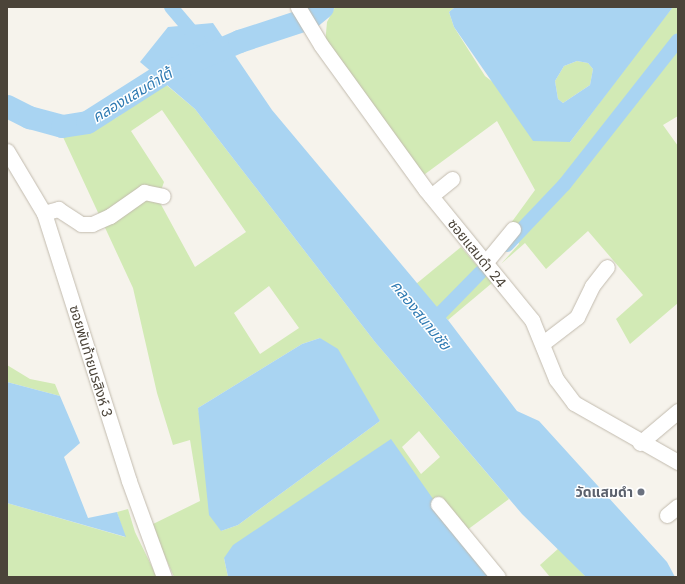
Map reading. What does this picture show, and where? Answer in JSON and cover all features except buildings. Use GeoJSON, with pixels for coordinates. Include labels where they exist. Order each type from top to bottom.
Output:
{"type":"FeatureCollection","features":[{"type":"Feature","properties":{"kind":"street","name":"ซอยแสมดำ 24"},"geometry":{"type":"LineString","coordinates":[[299,9],[321,45],[430,196],[532,320],[556,379],[574,403],[640,442],[678,462]]}},
{"type":"Feature","properties":{"kind":"street","name":"ซอยพันท้ายนรสิงห์ 3"},"geometry":{"type":"LineString","coordinates":[[7,151],[44,214],[129,481],[164,577]]}},
{"type":"Feature","properties":{"kind":"street"},"geometry":{"type":"LineString","coordinates":[[430,196],[452,179]]}},
{"type":"Feature","properties":{"kind":"street"},"geometry":{"type":"LineString","coordinates":[[44,214],[58,209],[81,224],[92,224],[110,216],[144,192],[164,196]]}},
{"type":"Feature","properties":{"kind":"street"},"geometry":{"type":"LineString","coordinates":[[485,263],[512,228]]}},
{"type":"Feature","properties":{"kind":"street"},"geometry":{"type":"LineString","coordinates":[[543,344],[577,317],[592,286],[607,267]]}},
{"type":"Feature","properties":{"kind":"street"},"geometry":{"type":"LineString","coordinates":[[640,442],[678,411]]}},
{"type":"Feature","properties":{"kind":"street"},"geometry":{"type":"LineString","coordinates":[[438,504],[498,577]]}},
{"type":"Feature","properties":{"kind":"green space"},"geometry":{"type":"Polygon","coordinates":[[[335,7],[455,7],[449,12],[454,27],[485,76],[570,142],[655,29],[673,7],[678,7],[678,116],[663,125],[678,146],[678,303],[630,344],[616,319],[643,295],[588,231],[546,269],[525,243],[501,264],[519,244],[511,223],[535,190],[497,121],[421,177],[325,44],[327,22],[335,7]]]}},
{"type":"Feature","properties":{"kind":"green space"},"geometry":{"type":"Polygon","coordinates":[[[577,61],[588,63],[593,69],[590,85],[563,103],[558,99],[555,81],[564,66],[577,61]]]}},
{"type":"Feature","properties":{"kind":"green space"},"geometry":{"type":"Polygon","coordinates":[[[164,83],[195,109],[375,342],[509,499],[459,536],[224,558],[228,577],[174,577],[151,525],[200,501],[190,440],[173,445],[157,393],[133,288],[63,137],[116,118],[164,83]],[[162,110],[131,131],[164,182],[158,199],[195,267],[246,232],[162,110]],[[269,286],[234,313],[260,354],[299,328],[269,286]],[[320,338],[302,344],[198,408],[221,531],[238,525],[380,421],[320,338]],[[419,431],[402,447],[421,474],[440,457],[419,431]]]}},
{"type":"Feature","properties":{"kind":"green space"},"geometry":{"type":"Polygon","coordinates":[[[461,247],[492,283],[448,320],[416,284],[461,247]]]}},
{"type":"Feature","properties":{"kind":"green space"},"geometry":{"type":"Polygon","coordinates":[[[7,365],[30,379],[55,384],[60,396],[7,382],[7,365]]]}},
{"type":"Feature","properties":{"kind":"green space"},"geometry":{"type":"Polygon","coordinates":[[[7,503],[125,537],[117,512],[128,509],[135,532],[157,577],[7,577],[7,503]]]}},
{"type":"Feature","properties":{"kind":"green space"},"geometry":{"type":"Polygon","coordinates":[[[559,548],[586,577],[550,577],[540,565],[559,548]]]}},
{"type":"Feature","properties":{"kind":"water"},"geometry":{"type":"Polygon","coordinates":[[[455,7],[673,7],[570,142],[533,141],[454,27],[449,12],[455,7]],[[577,61],[564,66],[555,81],[558,99],[563,103],[590,85],[593,69],[588,63],[577,61]]]}},
{"type":"Feature","properties":{"kind":"water","name":"คลองสนามชัย"},"geometry":{"type":"Polygon","coordinates":[[[213,23],[272,110],[448,320],[517,411],[539,421],[667,562],[675,577],[586,577],[522,514],[375,342],[195,109],[140,62],[168,27],[213,23]]]}},
{"type":"Feature","properties":{"kind":"water"},"geometry":{"type":"Polygon","coordinates":[[[320,338],[338,349],[380,421],[238,525],[221,531],[209,515],[198,408],[302,344],[320,338]]]}},
{"type":"Feature","properties":{"kind":"water"},"geometry":{"type":"Polygon","coordinates":[[[7,382],[60,396],[80,443],[64,457],[88,518],[117,512],[126,537],[7,503],[7,382]]]}},
{"type":"Feature","properties":{"kind":"water"},"geometry":{"type":"Polygon","coordinates":[[[391,439],[459,536],[493,577],[228,577],[224,558],[233,545],[391,439]]]}},
{"type":"Feature","properties":{"kind":"waterway"},"geometry":{"type":"LineString","coordinates":[[171,7],[198,39]]}},
{"type":"Feature","properties":{"kind":"waterway","name":"คลองแสมดำใต้"},"geometry":{"type":"LineString","coordinates":[[7,106],[29,117],[62,126],[87,122],[164,73],[239,41],[309,18],[322,7]]}},
{"type":"Feature","properties":{"kind":"waterway"},"geometry":{"type":"LineString","coordinates":[[507,245],[564,185],[678,40]]}},
{"type":"Feature","properties":{"kind":"waterway","name":"คลองสนามชัย"},"geometry":{"type":"LineString","coordinates":[[429,325],[480,273]]}},
{"type":"Feature","properties":{"kind":"place","name":"วัดแสมดำ"},"geometry":{"type":"Point","coordinates":[641,492]}}]}
